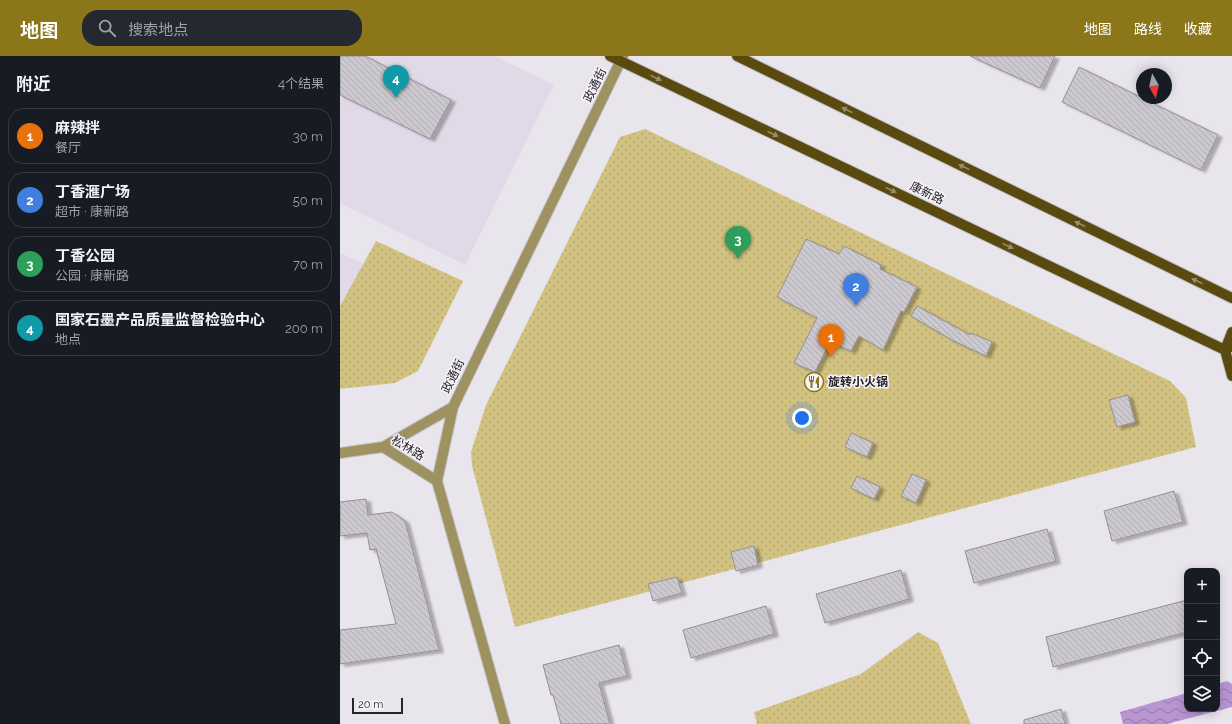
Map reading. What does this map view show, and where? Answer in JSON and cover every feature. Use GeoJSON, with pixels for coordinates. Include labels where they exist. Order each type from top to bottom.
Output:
{"type":"FeatureCollection","features":[{"type":"Feature","properties":{"kind":"main road","name":"康新路"},"geometry":{"type":"LineString","coordinates":[[610,56],[622,59],[1228,348]]}},
{"type":"Feature","properties":{"kind":"main road"},"geometry":{"type":"LineString","coordinates":[[737,56],[1232,298]]}},
{"type":"Feature","properties":{"kind":"main road"},"geometry":{"type":"LineString","coordinates":[[1232,332],[1228,348],[1232,376]]}},
{"type":"Feature","properties":{"kind":"street","name":"政通街"},"geometry":{"type":"LineString","coordinates":[[505,724],[437,481],[453,407],[622,59]]}},
{"type":"Feature","properties":{"kind":"street"},"geometry":{"type":"LineString","coordinates":[[383,447],[453,407]]}},
{"type":"Feature","properties":{"kind":"street","name":"松林路"},"geometry":{"type":"LineString","coordinates":[[340,453],[383,447],[437,481]]}},
{"type":"Feature","properties":{"kind":"shaded area"},"geometry":{"type":"Polygon","coordinates":[[[340,56],[494,56],[554,85],[465,265],[340,203],[340,56]]]}},
{"type":"Feature","properties":{"kind":"shaded area"},"geometry":{"type":"Polygon","coordinates":[[[645,129],[1170,381],[1186,398],[1196,447],[515,627],[472,466],[471,452],[486,405],[620,137],[645,129]]]}},
{"type":"Feature","properties":{"kind":"shaded area"},"geometry":{"type":"Polygon","coordinates":[[[376,241],[463,281],[418,371],[395,383],[340,389],[340,306],[376,241]]]}},
{"type":"Feature","properties":{"kind":"shaded area"},"geometry":{"type":"Polygon","coordinates":[[[340,253],[364,264],[340,306],[340,253]]]}},
{"type":"Feature","properties":{"kind":"shaded area"},"geometry":{"type":"Polygon","coordinates":[[[918,632],[938,643],[971,724],[757,724],[754,712],[861,674],[918,632]]]}},
{"type":"Feature","properties":{"kind":"water"},"geometry":{"type":"Polygon","coordinates":[[[1227,681],[1232,684],[1232,707],[1220,710],[1220,683],[1227,681]]]}},
{"type":"Feature","properties":{"kind":"water"},"geometry":{"type":"Polygon","coordinates":[[[1184,694],[1184,712],[1213,712],[1167,724],[1123,724],[1120,712],[1184,694]]]}},
{"type":"Feature","properties":{"kind":"building"},"geometry":{"type":"Polygon","coordinates":[[[340,56],[365,56],[451,100],[430,139],[340,95],[340,56]]]}},
{"type":"Feature","properties":{"kind":"building"},"geometry":{"type":"Polygon","coordinates":[[[970,56],[1055,56],[1040,88],[970,56]]]}},
{"type":"Feature","properties":{"kind":"building"},"geometry":{"type":"Polygon","coordinates":[[[1079,67],[1136,95],[1136,104],[1155,104],[1218,135],[1201,170],[1062,102],[1079,67]]]}},
{"type":"Feature","properties":{"kind":"building"},"geometry":{"type":"Polygon","coordinates":[[[806,239],[839,254],[844,246],[881,265],[880,269],[917,287],[904,312],[901,311],[883,350],[859,336],[851,351],[830,342],[815,372],[794,363],[817,318],[777,297],[806,239]]]}},
{"type":"Feature","properties":{"kind":"building"},"geometry":{"type":"Polygon","coordinates":[[[917,306],[970,335],[971,333],[992,342],[986,356],[952,340],[911,316],[917,306]]]}},
{"type":"Feature","properties":{"kind":"building"},"geometry":{"type":"Polygon","coordinates":[[[1128,395],[1135,422],[1117,427],[1109,400],[1128,395]]]}},
{"type":"Feature","properties":{"kind":"building"},"geometry":{"type":"Polygon","coordinates":[[[851,433],[873,443],[867,457],[845,447],[851,433]]]}},
{"type":"Feature","properties":{"kind":"building"},"geometry":{"type":"Polygon","coordinates":[[[912,474],[926,480],[916,503],[901,496],[912,474]]]}},
{"type":"Feature","properties":{"kind":"building"},"geometry":{"type":"Polygon","coordinates":[[[857,476],[880,487],[874,499],[851,488],[857,476]]]}},
{"type":"Feature","properties":{"kind":"building"},"geometry":{"type":"Polygon","coordinates":[[[1174,491],[1183,522],[1112,541],[1104,511],[1174,491]]]}},
{"type":"Feature","properties":{"kind":"building"},"geometry":{"type":"Polygon","coordinates":[[[366,499],[368,515],[392,512],[405,521],[439,650],[340,664],[340,630],[396,624],[376,549],[370,550],[367,533],[340,536],[340,502],[366,499]]]}},
{"type":"Feature","properties":{"kind":"building"},"geometry":{"type":"Polygon","coordinates":[[[1047,529],[1056,561],[974,583],[965,551],[1047,529]]]}},
{"type":"Feature","properties":{"kind":"building"},"geometry":{"type":"Polygon","coordinates":[[[754,546],[758,565],[736,571],[731,552],[754,546]]]}},
{"type":"Feature","properties":{"kind":"building"},"geometry":{"type":"Polygon","coordinates":[[[901,570],[909,599],[825,623],[816,594],[901,570]]]}},
{"type":"Feature","properties":{"kind":"building"},"geometry":{"type":"Polygon","coordinates":[[[677,577],[682,593],[653,601],[648,584],[677,577]]]}},
{"type":"Feature","properties":{"kind":"building"},"geometry":{"type":"Polygon","coordinates":[[[1184,601],[1184,633],[1053,667],[1046,637],[1184,601]]]}},
{"type":"Feature","properties":{"kind":"building"},"geometry":{"type":"Polygon","coordinates":[[[766,606],[774,634],[691,658],[683,630],[766,606]]]}},
{"type":"Feature","properties":{"kind":"building"},"geometry":{"type":"Polygon","coordinates":[[[619,645],[627,676],[599,683],[610,724],[561,724],[543,665],[619,645]]]}},
{"type":"Feature","properties":{"kind":"building"},"geometry":{"type":"Polygon","coordinates":[[[1061,709],[1065,724],[1024,724],[1024,720],[1061,709]]]}},
{"type":"Feature","properties":{"kind":"place","name":"国家石墨产品质量监督检验中心"},"geometry":{"type":"Point","coordinates":[396,98]}},
{"type":"Feature","properties":{"kind":"place","name":"丁香公园"},"geometry":{"type":"Point","coordinates":[738,259]}},
{"type":"Feature","properties":{"kind":"place","name":"丁香滙广场"},"geometry":{"type":"Point","coordinates":[856,306]}},
{"type":"Feature","properties":{"kind":"place","name":"麻辣拌"},"geometry":{"type":"Point","coordinates":[831,357]}},
{"type":"Feature","properties":{"kind":"place","name":"旋转小火锅"},"geometry":{"type":"Point","coordinates":[814,382]}}]}
